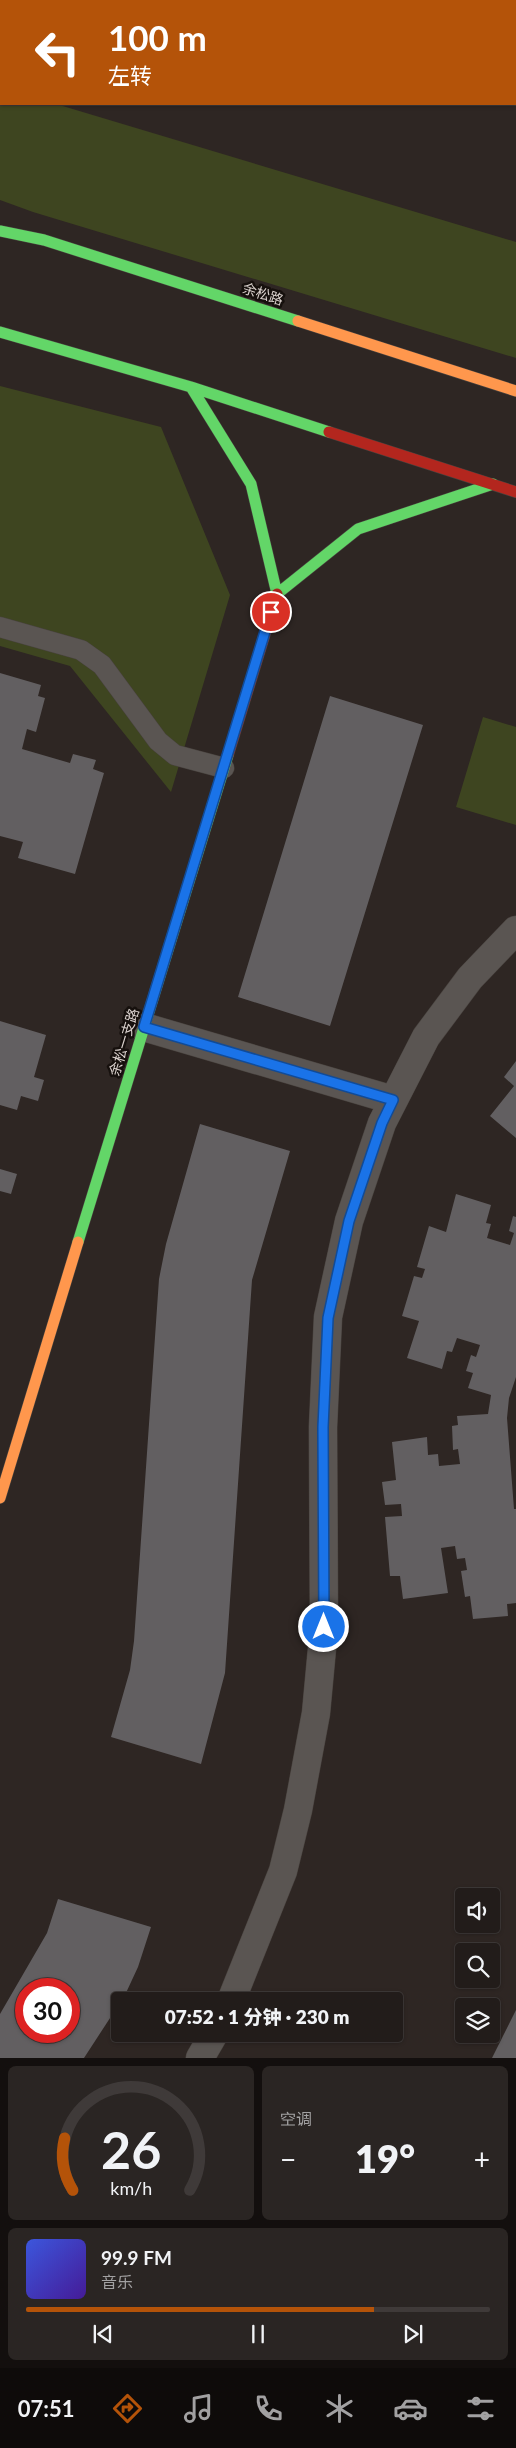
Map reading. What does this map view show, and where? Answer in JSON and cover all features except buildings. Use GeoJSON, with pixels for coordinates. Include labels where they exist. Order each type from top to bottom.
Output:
{"type":"FeatureCollection","features":[{"type":"Feature","properties":{"kind":"main road"},"geometry":{"type":"LineString","coordinates":[[0,225],[44,240]]}},
{"type":"Feature","properties":{"kind":"main road","name":"余松路"},"geometry":{"type":"LineString","coordinates":[[0,231],[44,240],[516,392]]}},
{"type":"Feature","properties":{"kind":"main road"},"geometry":{"type":"LineString","coordinates":[[0,332],[191,387],[516,492]]}},
{"type":"Feature","properties":{"kind":"main road"},"geometry":{"type":"LineString","coordinates":[[191,387],[250,484],[277,594],[358,528],[493,484]]}},
{"type":"Feature","properties":{"kind":"main road","name":"余松一支路"},"geometry":{"type":"LineString","coordinates":[[0,1498],[277,594]]}},
{"type":"Feature","properties":{"kind":"street"},"geometry":{"type":"LineString","coordinates":[[235,1992],[283,1871],[302,1790],[316,1713],[324,1627],[323,1427],[328,1318],[349,1221],[382,1123],[426,1037],[470,978],[516,930]]}},
{"type":"Feature","properties":{"kind":"street"},"geometry":{"type":"LineString","coordinates":[[144,1027],[393,1100]]}},
{"type":"Feature","properties":{"kind":"street"},"geometry":{"type":"LineString","coordinates":[[200,2058],[209,2042]]}},
{"type":"Feature","properties":{"kind":"lane"},"geometry":{"type":"LineString","coordinates":[[0,627],[81,650],[102,665],[158,741],[175,755],[224,768]]}},
{"type":"Feature","properties":{"kind":"green space"},"geometry":{"type":"Polygon","coordinates":[[[0,105],[59,105],[516,242],[516,358],[33,212],[0,200],[0,105]]]}},
{"type":"Feature","properties":{"kind":"green space"},"geometry":{"type":"Polygon","coordinates":[[[0,386],[161,427],[230,595],[171,792],[70,666],[0,646],[0,386]]]}},
{"type":"Feature","properties":{"kind":"green space"},"geometry":{"type":"Polygon","coordinates":[[[483,717],[516,727],[516,825],[456,807],[483,717]]]}},
{"type":"Feature","properties":{"kind":"traffic: fast"},"geometry":{"type":"LineString","coordinates":[[0,231],[44,240],[298,321]]}},
{"type":"Feature","properties":{"kind":"traffic: fast"},"geometry":{"type":"LineString","coordinates":[[0,332],[191,387],[329,432]]}},
{"type":"Feature","properties":{"kind":"traffic: fast"},"geometry":{"type":"LineString","coordinates":[[191,387],[251,484],[277,594]]}},
{"type":"Feature","properties":{"kind":"traffic: fast"},"geometry":{"type":"LineString","coordinates":[[277,594],[358,529],[493,484]]}},
{"type":"Feature","properties":{"kind":"traffic: fast"},"geometry":{"type":"LineString","coordinates":[[78,1242],[228,755]]}},
{"type":"Feature","properties":{"kind":"traffic: slow"},"geometry":{"type":"LineString","coordinates":[[298,321],[516,391]]}},
{"type":"Feature","properties":{"kind":"traffic: slow"},"geometry":{"type":"LineString","coordinates":[[0,1498],[78,1242]]}},
{"type":"Feature","properties":{"kind":"traffic: jam"},"geometry":{"type":"LineString","coordinates":[[329,432],[516,492]]}},
{"type":"Feature","properties":{"kind":"traffic: jam"},"geometry":{"type":"LineString","coordinates":[[228,755],[277,594]]}},
{"type":"Feature","properties":{"kind":"route"},"geometry":{"type":"LineString","coordinates":[[271,612],[144,1027],[393,1100],[382,1123],[349,1221],[328,1318],[323,1427],[324,1627]]}}]}
